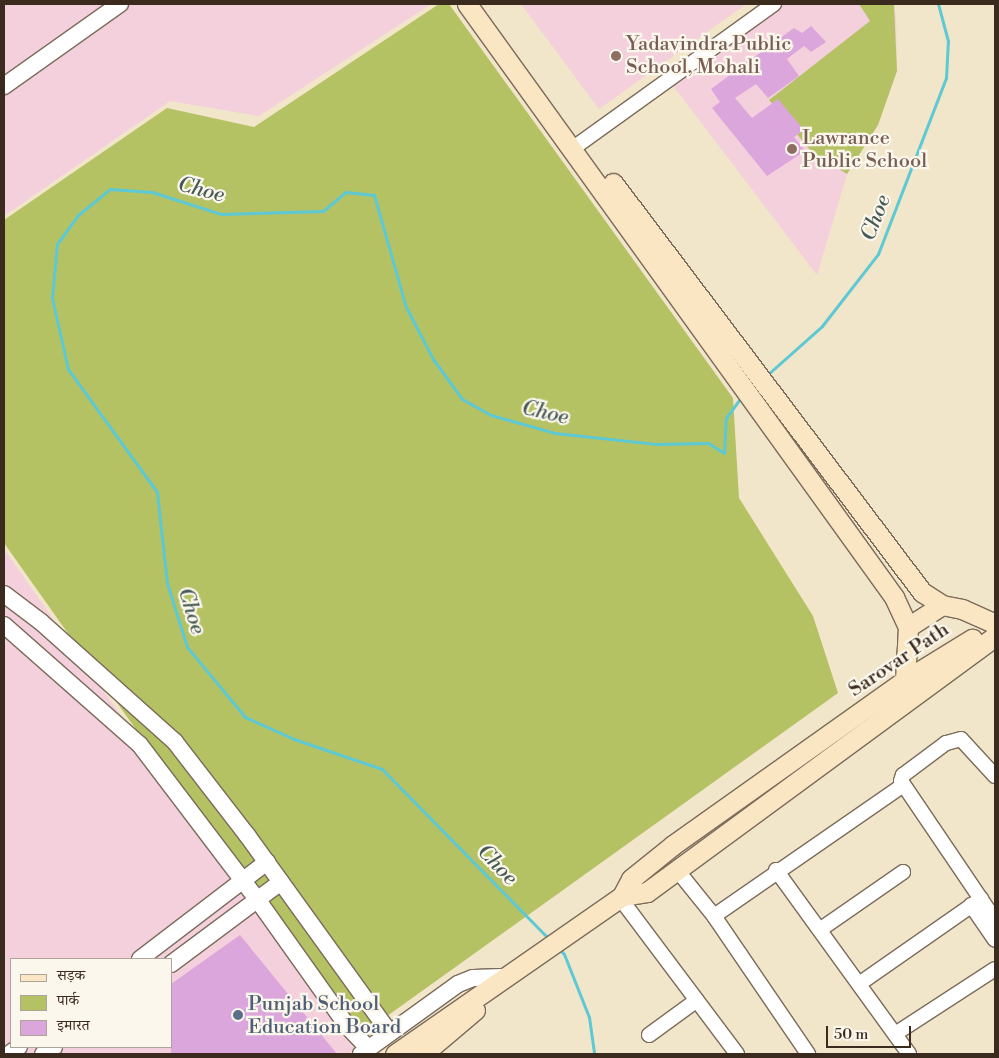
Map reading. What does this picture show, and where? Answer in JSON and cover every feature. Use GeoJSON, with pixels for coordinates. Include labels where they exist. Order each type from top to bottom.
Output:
{"type":"FeatureCollection","features":[{"type":"Feature","properties":{"kind":"main road"},"geometry":{"type":"LineString","coordinates":[[467,4],[577,145],[726,347],[777,400],[922,592],[942,605],[962,609],[995,624]]}},
{"type":"Feature","properties":{"kind":"main road"},"geometry":{"type":"LineString","coordinates":[[484,4],[577,145]]}},
{"type":"Feature","properties":{"kind":"main road"},"geometry":{"type":"LineString","coordinates":[[726,347],[762,412],[894,597],[908,627],[905,680]]}},
{"type":"Feature","properties":{"kind":"main road"},"geometry":{"type":"LineString","coordinates":[[762,412],[777,400]]}},
{"type":"Feature","properties":{"kind":"main road"},"geometry":{"type":"LineString","coordinates":[[908,627],[942,605]]}},
{"type":"Feature","properties":{"kind":"main road","name":"Sarovar Path"},"geometry":{"type":"LineString","coordinates":[[621,897],[631,878],[673,845],[905,680],[995,624]]}},
{"type":"Feature","properties":{"kind":"main road"},"geometry":{"type":"LineString","coordinates":[[395,1054],[506,974],[621,897],[647,892],[995,636]]}},
{"type":"Feature","properties":{"kind":"main road"},"geometry":{"type":"LineString","coordinates":[[424,1054],[508,982],[506,974]]}},
{"type":"Feature","properties":{"kind":"street"},"geometry":{"type":"LineString","coordinates":[[4,86],[120,4]]}},
{"type":"Feature","properties":{"kind":"street"},"geometry":{"type":"LineString","coordinates":[[577,145],[774,4]]}},
{"type":"Feature","properties":{"kind":"street"},"geometry":{"type":"LineString","coordinates":[[4,594],[48,628],[175,742],[267,862],[389,1032]]}},
{"type":"Feature","properties":{"kind":"street"},"geometry":{"type":"LineString","coordinates":[[4,625],[135,741],[258,899],[365,1052],[389,1032],[467,980],[506,974]]}},
{"type":"Feature","properties":{"kind":"street"},"geometry":{"type":"LineString","coordinates":[[995,776],[962,739],[955,740],[902,775],[902,786],[976,902],[995,940]]}},
{"type":"Feature","properties":{"kind":"street"},"geometry":{"type":"LineString","coordinates":[[714,916],[776,870],[902,786]]}},
{"type":"Feature","properties":{"kind":"street"},"geometry":{"type":"LineString","coordinates":[[141,958],[267,862]]}},
{"type":"Feature","properties":{"kind":"street"},"geometry":{"type":"LineString","coordinates":[[678,870],[714,916],[808,1054]]}},
{"type":"Feature","properties":{"kind":"street"},"geometry":{"type":"LineString","coordinates":[[776,870],[821,929],[909,1054]]}},
{"type":"Feature","properties":{"kind":"street"},"geometry":{"type":"LineString","coordinates":[[821,929],[902,872]]}},
{"type":"Feature","properties":{"kind":"street"},"geometry":{"type":"LineString","coordinates":[[172,963],[281,882]]}},
{"type":"Feature","properties":{"kind":"street"},"geometry":{"type":"LineString","coordinates":[[621,897],[737,1054]]}},
{"type":"Feature","properties":{"kind":"street"},"geometry":{"type":"LineString","coordinates":[[976,902],[995,920]]}},
{"type":"Feature","properties":{"kind":"street"},"geometry":{"type":"LineString","coordinates":[[859,984],[976,902]]}},
{"type":"Feature","properties":{"kind":"street"},"geometry":{"type":"LineString","coordinates":[[193,920],[206,939]]}},
{"type":"Feature","properties":{"kind":"street"},"geometry":{"type":"LineString","coordinates":[[895,1034],[995,968]]}},
{"type":"Feature","properties":{"kind":"street"},"geometry":{"type":"LineString","coordinates":[[648,1035],[697,1000]]}},
{"type":"Feature","properties":{"kind":"shaded area"},"geometry":{"type":"Polygon","coordinates":[[[4,4],[431,4],[259,116],[170,101],[4,216],[4,4]]]}},
{"type":"Feature","properties":{"kind":"shaded area","name":"Yadavindra Public School, Mohali"},"geometry":{"type":"Polygon","coordinates":[[[521,4],[746,4],[599,109],[521,4]]]}},
{"type":"Feature","properties":{"kind":"shaded area","name":"Lawrance Public School"},"geometry":{"type":"Polygon","coordinates":[[[783,4],[894,4],[896,18],[897,71],[878,125],[847,174],[817,275],[671,83],[783,4]]]}},
{"type":"Feature","properties":{"kind":"shaded area"},"geometry":{"type":"Polygon","coordinates":[[[4,549],[355,1049],[347,1054],[4,1054],[4,549]]]}},
{"type":"Feature","properties":{"kind":"green space"},"geometry":{"type":"Polygon","coordinates":[[[439,4],[449,4],[733,398],[739,498],[813,616],[838,693],[355,1039],[4,543],[4,220],[167,108],[254,127],[439,4]]]}},
{"type":"Feature","properties":{"kind":"green space"},"geometry":{"type":"Polygon","coordinates":[[[859,4],[894,4],[897,71],[878,125],[847,174],[810,150],[769,100],[870,21],[859,4]]]}},
{"type":"Feature","properties":{"kind":"building"},"geometry":{"type":"Polygon","coordinates":[[[811,26],[826,42],[811,52],[804,46],[787,59],[799,76],[768,98],[756,84],[735,98],[752,118],[778,99],[804,130],[794,137],[805,151],[767,176],[712,108],[720,102],[711,89],[794,28],[802,33],[811,26]]]}},
{"type":"Feature","properties":{"kind":"building","name":"Punjab School Education Board"},"geometry":{"type":"Polygon","coordinates":[[[240,935],[337,1054],[171,1054],[172,983],[240,935]]]}},
{"type":"Feature","properties":{"kind":"waterway","name":"Choe"},"geometry":{"type":"LineString","coordinates":[[767,375],[822,326],[878,254],[946,78],[948,41],[938,4]]}},
{"type":"Feature","properties":{"kind":"waterway","name":"Choe"},"geometry":{"type":"LineString","coordinates":[[548,938],[382,769],[294,739],[245,717],[187,647],[167,583],[157,492],[68,369],[52,298],[57,244],[78,215],[110,189],[152,192],[221,214],[323,211],[346,192],[374,195],[406,307],[433,359],[462,399],[491,415],[555,433],[657,444],[708,443],[724,453],[726,418],[741,397]]}},
{"type":"Feature","properties":{"kind":"waterway","name":"Choe"},"geometry":{"type":"LineString","coordinates":[[558,948],[564,954],[589,1017],[594,1054]]}},
{"type":"Feature","properties":{"kind":"place","name":"Yadavindra Public School, Mohali"},"geometry":{"type":"Point","coordinates":[616,56]}},
{"type":"Feature","properties":{"kind":"place","name":"Lawrance Public School"},"geometry":{"type":"Point","coordinates":[792,149]}},
{"type":"Feature","properties":{"kind":"place","name":"Punjab School Education Board"},"geometry":{"type":"Point","coordinates":[238,1015]}}]}
